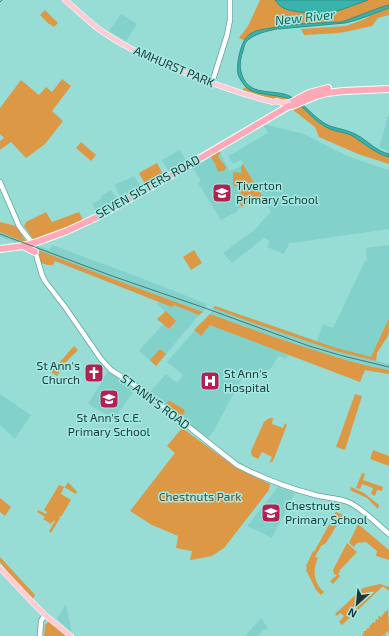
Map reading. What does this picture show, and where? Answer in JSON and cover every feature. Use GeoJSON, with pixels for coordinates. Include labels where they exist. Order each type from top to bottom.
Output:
{"type":"FeatureCollection","features":[{"type":"Feature","properties":{"kind":"highway","name":"SEVEN SISTERS ROAD"},"geometry":{"type":"LineString","coordinates":[[0,249],[33,244],[97,216],[165,179],[285,106],[310,93],[328,88],[389,85]]}},
{"type":"Feature","properties":{"kind":"highway","name":"SEVEN SISTERS ROAD"},"geometry":{"type":"LineString","coordinates":[[285,106],[292,106],[327,92],[389,88]]}},
{"type":"Feature","properties":{"kind":"highway"},"geometry":{"type":"LineString","coordinates":[[23,246],[35,252]]}},
{"type":"Feature","properties":{"kind":"main road","name":"AMHURST PARK"},"geometry":{"type":"LineString","coordinates":[[65,0],[95,26],[132,50],[212,83],[250,96],[273,102],[276,101],[285,106]]}},
{"type":"Feature","properties":{"kind":"main road"},"geometry":{"type":"LineString","coordinates":[[212,83],[228,31],[230,20],[230,0]]}},
{"type":"Feature","properties":{"kind":"main road","name":"ST ANN'S ROAD"},"geometry":{"type":"LineString","coordinates":[[0,182],[20,226],[33,244],[45,281],[107,366],[137,386],[237,465],[289,487],[322,497],[349,502],[389,534]]}},
{"type":"Feature","properties":{"kind":"main road"},"geometry":{"type":"LineString","coordinates":[[0,568],[45,615],[71,636]]}},
{"type":"Feature","properties":{"kind":"main road"},"geometry":{"type":"LineString","coordinates":[[40,636],[41,621],[45,615]]}},
{"type":"Feature","properties":{"kind":"shaded area"},"geometry":{"type":"Polygon","coordinates":[[[275,0],[368,0],[339,10],[321,14],[288,10],[280,6],[275,0]]]}},
{"type":"Feature","properties":{"kind":"shaded area"},"geometry":{"type":"Polygon","coordinates":[[[389,5],[389,8],[345,23],[278,29],[278,26],[342,22],[389,5]]]}},
{"type":"Feature","properties":{"kind":"shaded area"},"geometry":{"type":"Polygon","coordinates":[[[121,14],[137,24],[126,41],[109,31],[121,14]]]}},
{"type":"Feature","properties":{"kind":"shaded area"},"geometry":{"type":"Polygon","coordinates":[[[277,27],[277,29],[256,35],[246,42],[241,57],[240,69],[246,82],[251,87],[257,90],[287,95],[293,98],[290,99],[250,90],[240,79],[238,74],[239,57],[246,38],[256,31],[277,27]]]}},
{"type":"Feature","properties":{"kind":"shaded area"},"geometry":{"type":"Polygon","coordinates":[[[303,105],[326,124],[357,135],[384,153],[389,154],[389,157],[374,150],[351,135],[326,127],[318,122],[301,106],[303,105]]]}},
{"type":"Feature","properties":{"kind":"shaded area"},"geometry":{"type":"Polygon","coordinates":[[[387,117],[389,117],[389,152],[379,147],[387,117]]]}},
{"type":"Feature","properties":{"kind":"shaded area"},"geometry":{"type":"Polygon","coordinates":[[[264,125],[304,134],[345,155],[389,170],[389,229],[294,243],[290,242],[284,254],[267,247],[270,241],[264,238],[232,263],[223,253],[258,227],[271,212],[241,160],[233,164],[228,156],[268,133],[264,125]]]}},
{"type":"Feature","properties":{"kind":"shaded area"},"geometry":{"type":"Polygon","coordinates":[[[180,150],[187,162],[169,172],[162,160],[180,150]]]}},
{"type":"Feature","properties":{"kind":"shaded area","name":"Tiverton Primary School"},"geometry":{"type":"Polygon","coordinates":[[[219,151],[230,171],[241,166],[240,198],[238,204],[242,207],[237,209],[238,211],[221,220],[198,183],[201,181],[193,168],[219,151]]]}},
{"type":"Feature","properties":{"kind":"shaded area"},"geometry":{"type":"Polygon","coordinates":[[[134,176],[142,189],[122,199],[114,185],[134,176]]]}},
{"type":"Feature","properties":{"kind":"shaded area"},"geometry":{"type":"Polygon","coordinates":[[[111,190],[118,201],[97,213],[92,204],[111,190]]]}},
{"type":"Feature","properties":{"kind":"shaded area"},"geometry":{"type":"Polygon","coordinates":[[[0,232],[49,250],[52,245],[207,304],[204,311],[156,366],[139,351],[163,324],[169,329],[176,321],[157,304],[159,302],[55,261],[47,254],[0,237],[0,232]]]}},
{"type":"Feature","properties":{"kind":"shaded area"},"geometry":{"type":"Polygon","coordinates":[[[389,245],[389,318],[372,357],[373,360],[389,364],[389,374],[299,358],[289,354],[286,359],[278,356],[272,367],[263,375],[261,379],[246,371],[214,430],[208,438],[150,392],[166,374],[177,383],[183,375],[167,362],[211,313],[215,306],[317,341],[323,324],[333,328],[365,261],[367,261],[366,248],[389,245]]]}},
{"type":"Feature","properties":{"kind":"shaded area","name":"St Ann's C.E. Primary School"},"geometry":{"type":"Polygon","coordinates":[[[108,371],[136,388],[114,419],[88,404],[108,371]]]}},
{"type":"Feature","properties":{"kind":"shaded area"},"geometry":{"type":"Polygon","coordinates":[[[0,394],[31,415],[15,439],[0,425],[0,394]]]}},
{"type":"Feature","properties":{"kind":"shaded area","name":"Chestnuts Primary School"},"geometry":{"type":"Polygon","coordinates":[[[278,487],[295,493],[272,538],[247,526],[278,487]]]}},
{"type":"Feature","properties":{"kind":"shaded area"},"geometry":{"type":"Polygon","coordinates":[[[66,604],[72,633],[57,619],[66,604]]]}},
{"type":"Feature","properties":{"kind":"shaded area"},"geometry":{"type":"Polygon","coordinates":[[[261,618],[268,628],[257,636],[245,636],[261,618]]]}},
{"type":"Feature","properties":{"kind":"green space"},"geometry":{"type":"Polygon","coordinates":[[[260,0],[389,0],[389,5],[342,22],[278,26],[263,29],[244,40],[239,38],[248,26],[260,0]]]}},
{"type":"Feature","properties":{"kind":"green space"},"geometry":{"type":"Polygon","coordinates":[[[389,8],[389,15],[378,18],[372,26],[339,33],[304,35],[301,29],[346,26],[365,19],[377,11],[389,8]]]}},
{"type":"Feature","properties":{"kind":"green space"},"geometry":{"type":"Polygon","coordinates":[[[45,10],[58,23],[54,27],[40,15],[45,10]]]}},
{"type":"Feature","properties":{"kind":"green space"},"geometry":{"type":"Polygon","coordinates":[[[62,79],[71,86],[52,111],[63,121],[45,144],[26,158],[11,142],[0,150],[0,141],[4,138],[0,134],[0,108],[21,80],[39,95],[46,87],[52,92],[62,79]]]}},
{"type":"Feature","properties":{"kind":"green space"},"geometry":{"type":"Polygon","coordinates":[[[246,87],[256,92],[290,99],[272,99],[242,90],[246,87]]]}},
{"type":"Feature","properties":{"kind":"green space"},"geometry":{"type":"Polygon","coordinates":[[[301,106],[318,122],[326,127],[351,135],[374,150],[389,157],[389,164],[358,154],[319,137],[315,127],[293,110],[301,106]]]}},
{"type":"Feature","properties":{"kind":"green space"},"geometry":{"type":"Polygon","coordinates":[[[81,142],[96,155],[91,161],[76,148],[81,142]]]}},
{"type":"Feature","properties":{"kind":"green space"},"geometry":{"type":"Polygon","coordinates":[[[219,151],[221,154],[219,154],[218,157],[226,167],[225,170],[219,172],[215,165],[219,162],[215,164],[211,157],[219,151]]]}},
{"type":"Feature","properties":{"kind":"green space"},"geometry":{"type":"Polygon","coordinates":[[[157,163],[163,174],[145,184],[139,173],[157,163]]]}},
{"type":"Feature","properties":{"kind":"green space"},"geometry":{"type":"Polygon","coordinates":[[[243,164],[262,196],[242,207],[238,204],[240,201],[238,199],[240,198],[241,187],[233,186],[233,172],[241,173],[241,166],[243,164]]]}},
{"type":"Feature","properties":{"kind":"green space"},"geometry":{"type":"Polygon","coordinates":[[[46,212],[52,222],[79,212],[83,220],[48,236],[34,240],[24,226],[26,222],[46,212]]]}},
{"type":"Feature","properties":{"kind":"green space"},"geometry":{"type":"Polygon","coordinates":[[[0,222],[16,226],[27,243],[0,232],[0,222]]]}},
{"type":"Feature","properties":{"kind":"green space"},"geometry":{"type":"Polygon","coordinates":[[[38,250],[203,312],[199,315],[174,305],[172,307],[55,261],[53,265],[41,263],[38,250]]]}},
{"type":"Feature","properties":{"kind":"green space"},"geometry":{"type":"Polygon","coordinates":[[[194,250],[202,263],[191,270],[183,257],[194,250]]]}},
{"type":"Feature","properties":{"kind":"green space"},"geometry":{"type":"Polygon","coordinates":[[[215,306],[333,347],[371,357],[389,318],[389,331],[388,336],[377,353],[376,361],[336,351],[259,325],[213,308],[215,306]]]}},
{"type":"Feature","properties":{"kind":"green space"},"geometry":{"type":"Polygon","coordinates":[[[166,311],[176,321],[169,329],[157,319],[166,311]]]}},
{"type":"Feature","properties":{"kind":"green space"},"geometry":{"type":"Polygon","coordinates":[[[210,314],[335,357],[389,370],[389,374],[365,370],[360,382],[210,325],[201,336],[194,330],[210,314]]]}},
{"type":"Feature","properties":{"kind":"green space"},"geometry":{"type":"Polygon","coordinates":[[[74,346],[78,350],[66,362],[57,376],[51,372],[74,346]]]}},
{"type":"Feature","properties":{"kind":"green space"},"geometry":{"type":"Polygon","coordinates":[[[160,349],[166,354],[156,366],[150,360],[160,349]]]}},
{"type":"Feature","properties":{"kind":"green space"},"geometry":{"type":"Polygon","coordinates":[[[355,394],[362,396],[345,450],[336,447],[355,394]]]}},
{"type":"Feature","properties":{"kind":"green space"},"geometry":{"type":"Polygon","coordinates":[[[168,401],[185,410],[182,416],[166,404],[168,401]]]}},
{"type":"Feature","properties":{"kind":"green space"},"geometry":{"type":"Polygon","coordinates":[[[273,418],[272,424],[283,428],[285,423],[287,425],[273,461],[269,463],[272,457],[262,452],[258,459],[252,456],[251,451],[264,422],[273,418]]]}},
{"type":"Feature","properties":{"kind":"green space","name":"Chestnuts Park"},"geometry":{"type":"Polygon","coordinates":[[[182,428],[238,469],[270,484],[269,490],[224,548],[212,556],[191,560],[192,551],[176,548],[178,536],[152,525],[130,511],[175,453],[167,446],[182,428]]]}},
{"type":"Feature","properties":{"kind":"green space"},"geometry":{"type":"Polygon","coordinates":[[[373,450],[389,456],[389,466],[370,459],[373,450]]]}},
{"type":"Feature","properties":{"kind":"green space"},"geometry":{"type":"Polygon","coordinates":[[[362,473],[365,474],[363,480],[383,487],[382,491],[377,490],[375,496],[371,494],[373,488],[362,484],[360,489],[356,488],[362,473]]]}},
{"type":"Feature","properties":{"kind":"green space"},"geometry":{"type":"Polygon","coordinates":[[[68,482],[77,492],[76,494],[64,487],[61,494],[71,500],[61,517],[58,516],[60,518],[51,533],[49,531],[55,521],[51,524],[43,519],[45,517],[37,512],[38,510],[46,514],[47,512],[44,510],[59,485],[65,487],[68,482]]]}},
{"type":"Feature","properties":{"kind":"green space"},"geometry":{"type":"Polygon","coordinates":[[[351,487],[364,493],[379,505],[378,509],[367,498],[350,490],[351,487]]]}},
{"type":"Feature","properties":{"kind":"green space"},"geometry":{"type":"Polygon","coordinates":[[[0,498],[11,507],[5,516],[0,512],[0,498]]]}},
{"type":"Feature","properties":{"kind":"green space"},"geometry":{"type":"Polygon","coordinates":[[[336,512],[343,515],[326,543],[321,546],[315,557],[318,558],[315,567],[316,581],[324,592],[321,595],[316,590],[306,570],[306,566],[336,512]]]}},
{"type":"Feature","properties":{"kind":"green space"},"geometry":{"type":"Polygon","coordinates":[[[358,524],[389,550],[389,560],[376,556],[377,551],[366,542],[357,543],[354,547],[349,543],[358,524]]]}},
{"type":"Feature","properties":{"kind":"green space"},"geometry":{"type":"Polygon","coordinates":[[[347,543],[357,552],[339,571],[340,572],[338,574],[340,576],[333,584],[330,581],[337,575],[334,574],[333,570],[347,543]]]}},
{"type":"Feature","properties":{"kind":"green space"},"geometry":{"type":"Polygon","coordinates":[[[0,557],[35,595],[33,599],[8,573],[0,562],[0,557]]]}},
{"type":"Feature","properties":{"kind":"green space"},"geometry":{"type":"Polygon","coordinates":[[[380,584],[389,587],[389,591],[382,587],[342,625],[339,622],[344,616],[340,613],[337,616],[335,614],[363,588],[380,584]]]}},
{"type":"Feature","properties":{"kind":"green space"},"geometry":{"type":"Polygon","coordinates":[[[388,608],[389,633],[387,632],[385,634],[386,636],[362,636],[364,633],[363,632],[370,627],[369,626],[373,622],[375,623],[376,619],[378,620],[378,617],[381,617],[385,611],[386,612],[388,610],[388,608]]]}},
{"type":"Feature","properties":{"kind":"green space"},"geometry":{"type":"Polygon","coordinates":[[[48,622],[67,636],[44,636],[45,625],[48,622]]]}},
{"type":"Feature","properties":{"kind":"railway"},"geometry":{"type":"LineString","coordinates":[[0,234],[115,277],[309,346],[389,367]]}},
{"type":"Feature","properties":{"kind":"place","name":"Tiverton Primary School"},"geometry":{"type":"Point","coordinates":[222,193]}},
{"type":"Feature","properties":{"kind":"place","name":"St Ann's Church"},"geometry":{"type":"Point","coordinates":[94,373]}},
{"type":"Feature","properties":{"kind":"place","name":"St Ann's Hospital"},"geometry":{"type":"Point","coordinates":[210,381]}},
{"type":"Feature","properties":{"kind":"place","name":"St Ann's C.E. Primary School"},"geometry":{"type":"Point","coordinates":[109,399]}},
{"type":"Feature","properties":{"kind":"place","name":"Chestnuts Primary School"},"geometry":{"type":"Point","coordinates":[271,513]}},
{"type":"Feature","properties":{"kind":"water label","name":"New River"},"geometry":{"type":"Point","coordinates":[305,17]}}]}
